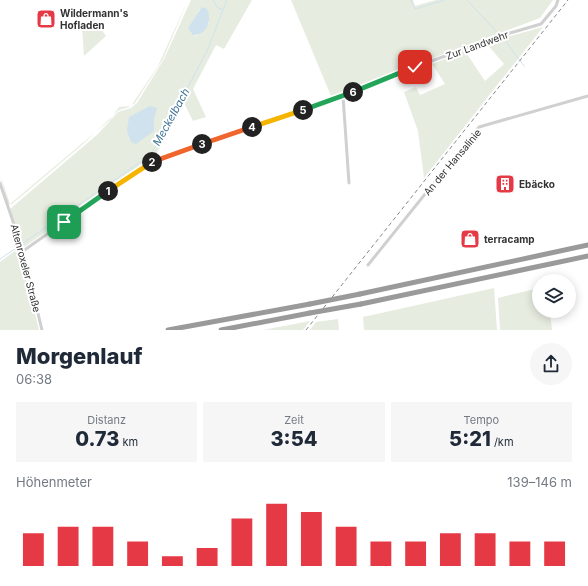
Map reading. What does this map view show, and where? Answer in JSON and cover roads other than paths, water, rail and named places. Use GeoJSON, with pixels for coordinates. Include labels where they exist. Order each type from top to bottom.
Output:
{"type":"FeatureCollection","features":[{"type":"Feature","properties":{"kind":"highway"},"geometry":{"type":"LineString","coordinates":[[168,330],[360,294],[588,245]]}},
{"type":"Feature","properties":{"kind":"highway"},"geometry":{"type":"LineString","coordinates":[[221,330],[362,304],[588,256]]}},
{"type":"Feature","properties":{"kind":"street","name":"Zur Landwehr"},"geometry":{"type":"LineString","coordinates":[[23,249],[147,164],[176,152],[343,96],[487,41],[541,24],[558,1]]}},
{"type":"Feature","properties":{"kind":"street"},"geometry":{"type":"LineString","coordinates":[[343,96],[349,183]]}},
{"type":"Feature","properties":{"kind":"street","name":"An der Hansalinie"},"geometry":{"type":"LineString","coordinates":[[368,265],[478,127],[588,96]]}},
{"type":"Feature","properties":{"kind":"street","name":"Altenroxeler Straße"},"geometry":{"type":"LineString","coordinates":[[0,183],[23,249],[42,330]]}},
{"type":"Feature","properties":{"kind":"water"},"geometry":{"type":"Polygon","coordinates":[[[202,7],[207,9],[209,13],[209,22],[202,33],[193,35],[188,28],[202,7]]]}},
{"type":"Feature","properties":{"kind":"water"},"geometry":{"type":"Polygon","coordinates":[[[150,106],[157,108],[154,119],[154,131],[136,144],[131,142],[127,131],[129,117],[150,106]]]}},
{"type":"Feature","properties":{"kind":"waterway"},"geometry":{"type":"LineString","coordinates":[[213,0],[218,8],[223,10]]}},
{"type":"Feature","properties":{"kind":"waterway","name":"Meckelbach"},"geometry":{"type":"LineString","coordinates":[[22,244],[149,156],[158,143],[207,51],[227,0]]}},
{"type":"Feature","properties":{"kind":"waterway"},"geometry":{"type":"LineString","coordinates":[[411,0],[415,9],[445,0]]}},
{"type":"Feature","properties":{"kind":"waterway"},"geometry":{"type":"LineString","coordinates":[[467,0],[497,32]]}},
{"type":"Feature","properties":{"kind":"waterway"},"geometry":{"type":"LineString","coordinates":[[505,40],[524,66]]}},
{"type":"Feature","properties":{"kind":"waterway","name":"Meckelbach"},"geometry":{"type":"LineString","coordinates":[[0,259],[19,246]]}},
{"type":"Feature","properties":{"kind":"railway"},"geometry":{"type":"LineString","coordinates":[[306,330],[568,0]]}},
{"type":"Feature","properties":{"kind":"place","name":"Wildermann's Hofladen"},"geometry":{"type":"Point","coordinates":[46,19]}},
{"type":"Feature","properties":{"kind":"place","name":"Ebäcko"},"geometry":{"type":"Point","coordinates":[505,184]}},
{"type":"Feature","properties":{"kind":"place","name":"terracamp"},"geometry":{"type":"Point","coordinates":[470,239]}}]}
